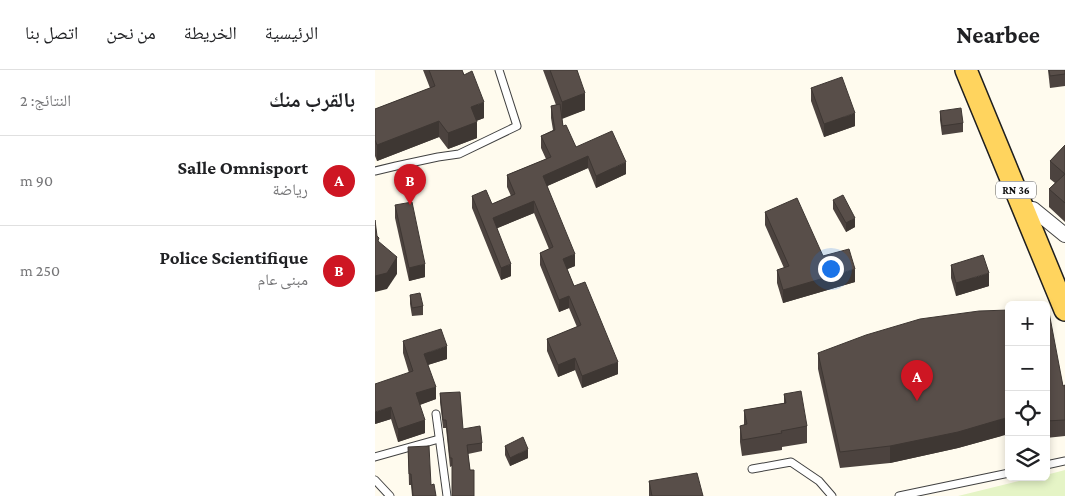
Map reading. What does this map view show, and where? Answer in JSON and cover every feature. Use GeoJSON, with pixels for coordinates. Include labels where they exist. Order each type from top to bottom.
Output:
{"type":"FeatureCollection","features":[{"type":"Feature","properties":{"kind":"main road","name":"RN 36"},"geometry":{"type":"LineString","coordinates":[[966,70],[1065,310]]}},
{"type":"Feature","properties":{"kind":"main road","name":"RN 36"},"geometry":{"type":"LineString","coordinates":[[977,70],[1065,288]]}},
{"type":"Feature","properties":{"kind":"street"},"geometry":{"type":"LineString","coordinates":[[1033,209],[1065,236]]}},
{"type":"Feature","properties":{"kind":"lane"},"geometry":{"type":"LineString","coordinates":[[375,171],[459,154],[517,126],[499,70]]}},
{"type":"Feature","properties":{"kind":"lane"},"geometry":{"type":"LineString","coordinates":[[436,414],[447,496]]}},
{"type":"Feature","properties":{"kind":"lane"},"geometry":{"type":"LineString","coordinates":[[375,457],[439,439]]}},
{"type":"Feature","properties":{"kind":"lane"},"geometry":{"type":"LineString","coordinates":[[1050,464],[1065,461]]}},
{"type":"Feature","properties":{"kind":"lane"},"geometry":{"type":"LineString","coordinates":[[752,469],[791,462],[819,481],[832,496]]}},
{"type":"Feature","properties":{"kind":"lane"},"geometry":{"type":"LineString","coordinates":[[899,496],[1005,474]]}},
{"type":"Feature","properties":{"kind":"lane"},"geometry":{"type":"LineString","coordinates":[[375,480],[390,496]]}},
{"type":"Feature","properties":{"kind":"green space"},"geometry":{"type":"Polygon","coordinates":[[[1065,470],[1065,496],[958,496],[1019,481],[1050,481],[1050,474],[1065,470]]]}},
{"type":"Feature","properties":{"kind":"building"},"geometry":{"type":"Polygon","coordinates":[[[429,70],[462,70],[464,75],[472,71],[484,102],[471,107],[477,122],[448,133],[439,121],[377,145],[375,140],[375,109],[435,86],[429,70]]]}},
{"type":"Feature","properties":{"kind":"building"},"geometry":{"type":"Polygon","coordinates":[[[550,70],[577,70],[585,93],[562,102],[550,70]]]}},
{"type":"Feature","properties":{"kind":"building"},"geometry":{"type":"Polygon","coordinates":[[[1049,70],[1065,70],[1065,74],[1050,76],[1049,70]]]}},
{"type":"Feature","properties":{"kind":"building"},"geometry":{"type":"Polygon","coordinates":[[[842,77],[855,113],[824,124],[811,88],[842,77]]]}},
{"type":"Feature","properties":{"kind":"building"},"geometry":{"type":"Polygon","coordinates":[[[560,104],[563,126],[566,125],[576,147],[612,131],[626,162],[596,176],[588,156],[543,176],[575,254],[563,259],[574,286],[585,282],[618,362],[582,376],[575,358],[558,365],[547,339],[581,325],[569,296],[559,300],[540,253],[553,247],[534,201],[493,218],[511,264],[501,268],[472,196],[486,190],[492,204],[515,194],[507,175],[551,157],[541,136],[555,130],[551,106],[560,104]]]}},
{"type":"Feature","properties":{"kind":"building"},"geometry":{"type":"Polygon","coordinates":[[[961,108],[963,123],[942,126],[940,111],[961,108]]]}},
{"type":"Feature","properties":{"kind":"building"},"geometry":{"type":"Polygon","coordinates":[[[1065,145],[1065,174],[1050,161],[1065,145]]]}},
{"type":"Feature","properties":{"kind":"building"},"geometry":{"type":"Polygon","coordinates":[[[1065,174],[1065,203],[1049,189],[1065,174]]]}},
{"type":"Feature","properties":{"kind":"building"},"geometry":{"type":"Polygon","coordinates":[[[843,195],[855,218],[846,223],[833,200],[843,195]]]}},
{"type":"Feature","properties":{"kind":"building"},"geometry":{"type":"Polygon","coordinates":[[[797,198],[823,256],[849,249],[855,269],[783,290],[777,270],[789,266],[765,212],[797,198]]]}},
{"type":"Feature","properties":{"kind":"building"},"geometry":{"type":"Polygon","coordinates":[[[412,202],[425,264],[409,268],[395,205],[412,202]]]}},
{"type":"Feature","properties":{"kind":"building"},"geometry":{"type":"Polygon","coordinates":[[[375,220],[378,241],[397,257],[387,273],[375,276],[375,220]]]}},
{"type":"Feature","properties":{"kind":"building"},"geometry":{"type":"Polygon","coordinates":[[[983,255],[989,273],[956,283],[951,265],[983,255]]]}},
{"type":"Feature","properties":{"kind":"building"},"geometry":{"type":"Polygon","coordinates":[[[420,293],[423,306],[412,308],[410,295],[420,293]]]}},
{"type":"Feature","properties":{"kind":"building"},"geometry":{"type":"Polygon","coordinates":[[[1005,310],[1005,418],[958,432],[890,446],[840,452],[818,353],[866,335],[920,319],[979,311],[1005,310]]]}},
{"type":"Feature","properties":{"kind":"building"},"geometry":{"type":"Polygon","coordinates":[[[1050,318],[1063,386],[1065,385],[1065,420],[1050,421],[1050,318]]]}},
{"type":"Feature","properties":{"kind":"building"},"geometry":{"type":"Polygon","coordinates":[[[441,329],[447,346],[424,354],[436,387],[416,393],[425,420],[398,429],[391,407],[375,412],[375,384],[413,371],[403,341],[441,329]]]}},
{"type":"Feature","properties":{"kind":"building"},"geometry":{"type":"Polygon","coordinates":[[[801,391],[807,426],[781,431],[782,433],[742,440],[740,426],[747,424],[744,410],[786,403],[784,394],[801,391]]]}},
{"type":"Feature","properties":{"kind":"building"},"geometry":{"type":"Polygon","coordinates":[[[460,392],[463,429],[480,426],[482,443],[467,445],[470,470],[474,470],[474,496],[452,496],[452,458],[450,458],[446,420],[443,420],[440,393],[460,392]]]}},
{"type":"Feature","properties":{"kind":"building"},"geometry":{"type":"Polygon","coordinates":[[[523,437],[528,449],[510,458],[505,446],[523,437]]]}},
{"type":"Feature","properties":{"kind":"building"},"geometry":{"type":"Polygon","coordinates":[[[429,446],[431,485],[434,484],[436,496],[413,496],[411,474],[409,474],[408,447],[429,446]]]}},
{"type":"Feature","properties":{"kind":"building"},"geometry":{"type":"Polygon","coordinates":[[[697,473],[703,496],[652,496],[649,481],[697,473]]]}},
{"type":"Feature","properties":{"kind":"place","name":"Police Scientifique"},"geometry":{"type":"Point","coordinates":[410,205]}},
{"type":"Feature","properties":{"kind":"place","name":"Salle Omnisport"},"geometry":{"type":"Point","coordinates":[917,401]}}]}
